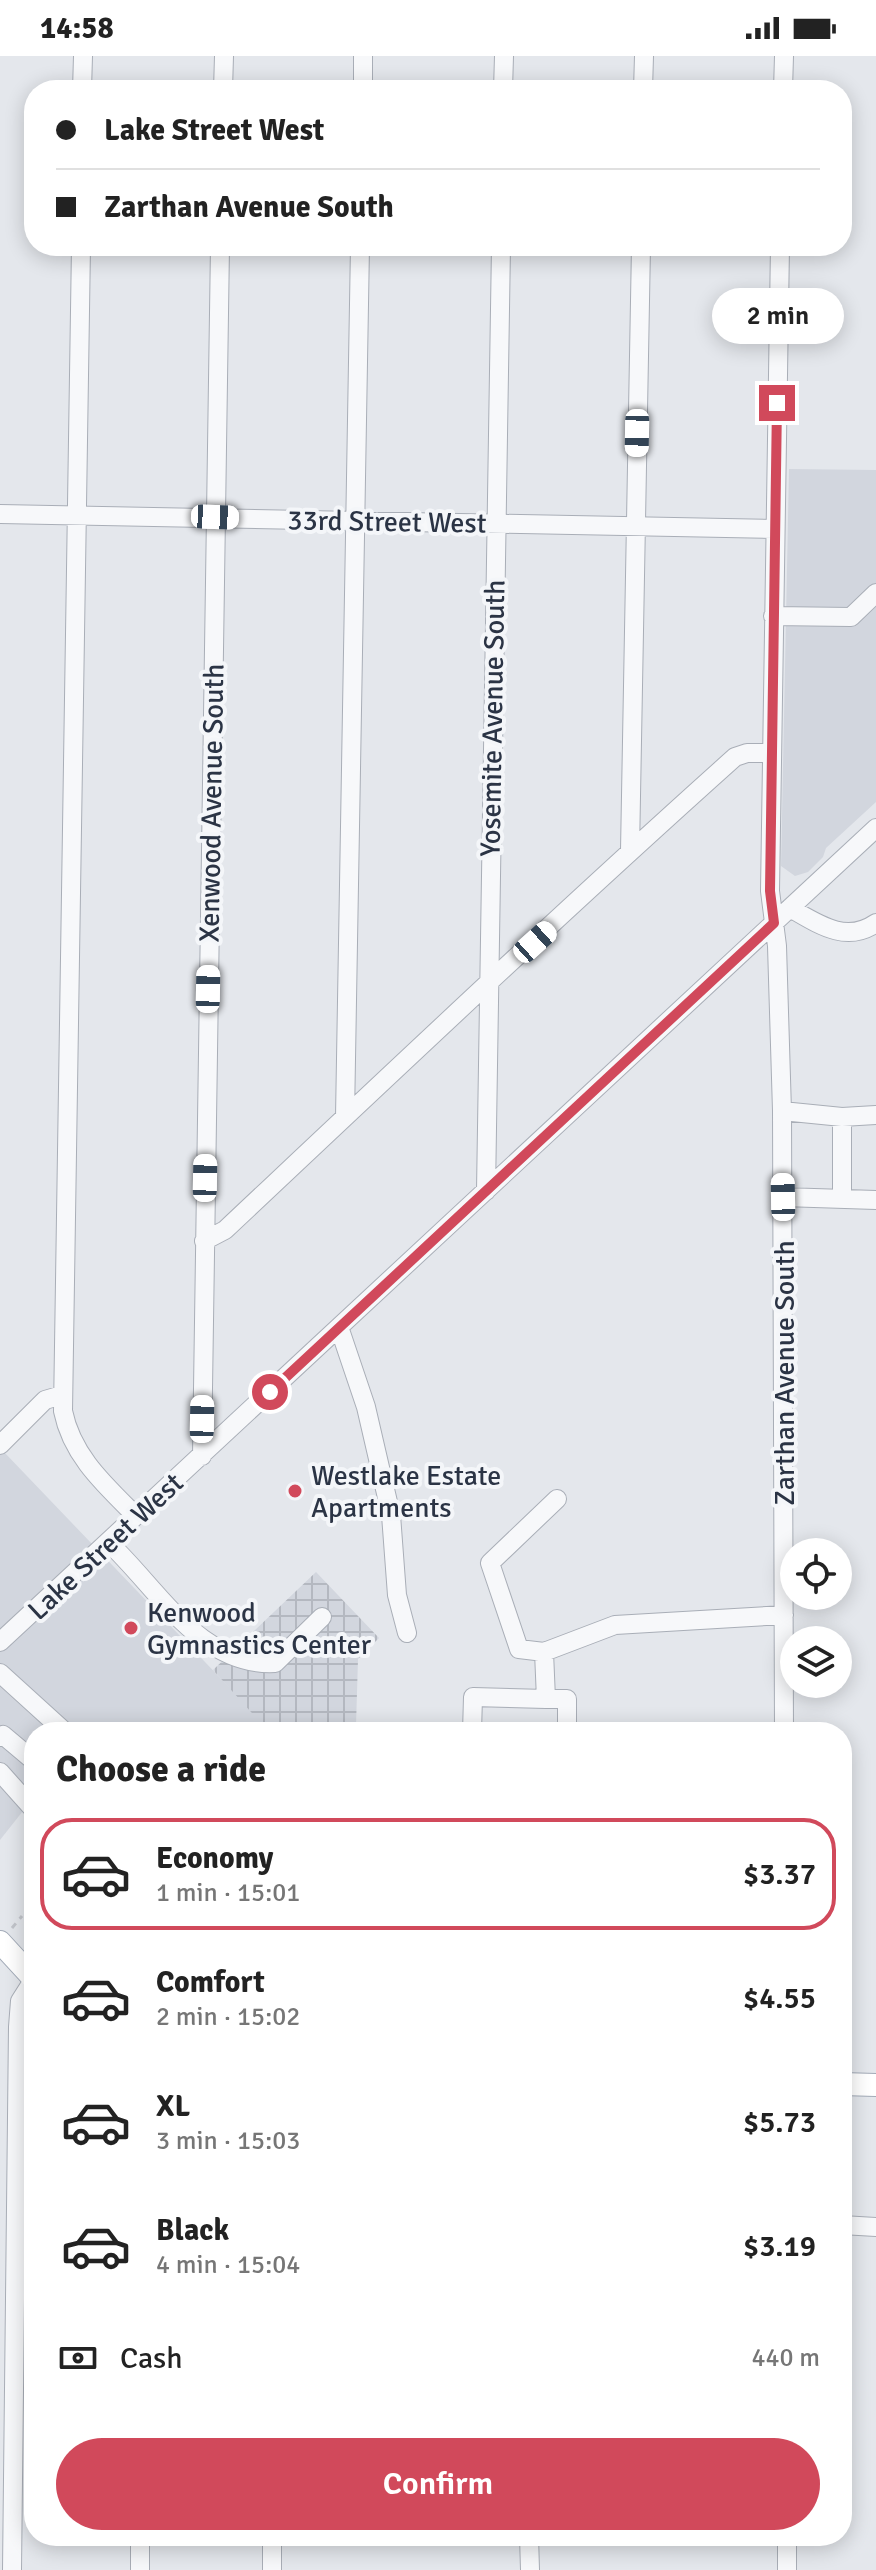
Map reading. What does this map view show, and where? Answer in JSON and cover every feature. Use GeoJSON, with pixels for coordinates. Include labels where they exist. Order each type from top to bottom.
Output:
{"type":"FeatureCollection","features":[{"type":"Feature","properties":{"kind":"main road"},"geometry":{"type":"LineString","coordinates":[[5,1936],[24,1964]]}},
{"type":"Feature","properties":{"kind":"main road"},"geometry":{"type":"LineString","coordinates":[[0,1962],[24,1974]]}},
{"type":"Feature","properties":{"kind":"main road"},"geometry":{"type":"LineString","coordinates":[[852,2084],[876,2085]]}},
{"type":"Feature","properties":{"kind":"street"},"geometry":{"type":"LineString","coordinates":[[82,80],[83,56]]}},
{"type":"Feature","properties":{"kind":"street"},"geometry":{"type":"LineString","coordinates":[[223,80],[224,56]]}},
{"type":"Feature","properties":{"kind":"street"},"geometry":{"type":"LineString","coordinates":[[363,56],[363,80]]}},
{"type":"Feature","properties":{"kind":"street"},"geometry":{"type":"LineString","coordinates":[[503,80],[504,56]]}},
{"type":"Feature","properties":{"kind":"street"},"geometry":{"type":"LineString","coordinates":[[643,80],[644,56]]}},
{"type":"Feature","properties":{"kind":"street"},"geometry":{"type":"LineString","coordinates":[[783,80],[784,56]]}},
{"type":"Feature","properties":{"kind":"street"},"geometry":{"type":"LineString","coordinates":[[81,256],[62,1395],[68,1436],[74,1446],[136,1516]]}},
{"type":"Feature","properties":{"kind":"street","name":"Xenwood Avenue South"},"geometry":{"type":"LineString","coordinates":[[202,1456],[220,256]]}},
{"type":"Feature","properties":{"kind":"street"},"geometry":{"type":"LineString","coordinates":[[345,1117],[360,256]]}},
{"type":"Feature","properties":{"kind":"street","name":"Yosemite Avenue South"},"geometry":{"type":"LineString","coordinates":[[486,1191],[501,256]]}},
{"type":"Feature","properties":{"kind":"street"},"geometry":{"type":"LineString","coordinates":[[630,851],[641,256]]}},
{"type":"Feature","properties":{"kind":"street","name":"Zarthan Avenue South"},"geometry":{"type":"LineString","coordinates":[[780,256],[770,891],[782,1111],[784,1722]]}},
{"type":"Feature","properties":{"kind":"street","name":"33rd Street West"},"geometry":{"type":"LineString","coordinates":[[0,514],[774,529]]}},
{"type":"Feature","properties":{"kind":"street"},"geometry":{"type":"LineString","coordinates":[[773,616],[851,617],[876,593]]}},
{"type":"Feature","properties":{"kind":"street"},"geometry":{"type":"LineString","coordinates":[[204,1241],[225,1230],[487,982],[609,875],[630,851],[735,757],[747,753],[772,753]]}},
{"type":"Feature","properties":{"kind":"street","name":"Lake Street West"},"geometry":{"type":"LineString","coordinates":[[0,1642],[876,828]]}},
{"type":"Feature","properties":{"kind":"street"},"geometry":{"type":"LineString","coordinates":[[790,908],[827,929],[848,933],[867,929],[876,923]]}},
{"type":"Feature","properties":{"kind":"street"},"geometry":{"type":"LineString","coordinates":[[782,1111],[842,1117],[876,1115]]}},
{"type":"Feature","properties":{"kind":"street"},"geometry":{"type":"LineString","coordinates":[[842,1117],[842,1199]]}},
{"type":"Feature","properties":{"kind":"street"},"geometry":{"type":"LineString","coordinates":[[783,1197],[876,1200]]}},
{"type":"Feature","properties":{"kind":"street"},"geometry":{"type":"LineString","coordinates":[[339,1327],[366,1407],[391,1515],[397,1595],[407,1633]]}},
{"type":"Feature","properties":{"kind":"street"},"geometry":{"type":"LineString","coordinates":[[0,1445],[45,1400],[62,1395]]}},
{"type":"Feature","properties":{"kind":"street"},"geometry":{"type":"LineString","coordinates":[[557,1499],[490,1563],[519,1649],[544,1652],[615,1625],[784,1615]]}},
{"type":"Feature","properties":{"kind":"street"},"geometry":{"type":"LineString","coordinates":[[108,1542],[193,1632],[215,1648],[247,1661],[275,1663],[322,1617]]}},
{"type":"Feature","properties":{"kind":"street"},"geometry":{"type":"LineString","coordinates":[[544,1652],[546,1699]]}},
{"type":"Feature","properties":{"kind":"street"},"geometry":{"type":"LineString","coordinates":[[0,1673],[54,1722]]}},
{"type":"Feature","properties":{"kind":"street"},"geometry":{"type":"LineString","coordinates":[[472,1722],[473,1697],[567,1699],[567,1722]]}},
{"type":"Feature","properties":{"kind":"street"},"geometry":{"type":"LineString","coordinates":[[0,1737],[3,1735],[24,1753]]}},
{"type":"Feature","properties":{"kind":"street"},"geometry":{"type":"LineString","coordinates":[[0,1772],[24,1794]]}},
{"type":"Feature","properties":{"kind":"street"},"geometry":{"type":"LineString","coordinates":[[12,2570],[8,2229],[20,2001],[24,1995]]}},
{"type":"Feature","properties":{"kind":"street"},"geometry":{"type":"LineString","coordinates":[[852,2226],[876,2227]]}},
{"type":"Feature","properties":{"kind":"street"},"geometry":{"type":"LineString","coordinates":[[140,2546],[140,2570]]}},
{"type":"Feature","properties":{"kind":"street"},"geometry":{"type":"LineString","coordinates":[[272,2546],[272,2570]]}},
{"type":"Feature","properties":{"kind":"street"},"geometry":{"type":"LineString","coordinates":[[529,2546],[530,2570]]}},
{"type":"Feature","properties":{"kind":"street"},"geometry":{"type":"LineString","coordinates":[[787,2546],[787,2570]]}},
{"type":"Feature","properties":{"kind":"path"},"geometry":{"type":"LineString","coordinates":[[5,1936],[22,1916]]}},
{"type":"Feature","properties":{"kind":"shaded area"},"geometry":{"type":"Polygon","coordinates":[[[789,469],[876,470],[876,802],[826,848],[823,857],[808,872],[795,876],[781,866],[789,469]]]}},
{"type":"Feature","properties":{"kind":"shaded area"},"geometry":{"type":"Polygon","coordinates":[[[4,1452],[262,1722],[24,1722],[24,1810],[0,1840],[0,1455],[4,1452]]]}},
{"type":"Feature","properties":{"kind":"shaded area"},"geometry":{"type":"Polygon","coordinates":[[[316,1572],[379,1638],[358,1659],[356,1722],[260,1722],[213,1670],[316,1572]]]}},
{"type":"Feature","properties":{"kind":"place","name":"Westlake Estate Apartments"},"geometry":{"type":"Point","coordinates":[295,1491]}},
{"type":"Feature","properties":{"kind":"place","name":"Kenwood Gymnastics Center"},"geometry":{"type":"Point","coordinates":[131,1628]}},
{"type":"Feature","properties":{"kind":"route"},"geometry":{"type":"LineString","coordinates":[[270,1392],[774,923],[770,891],[777,403]]}}]}
